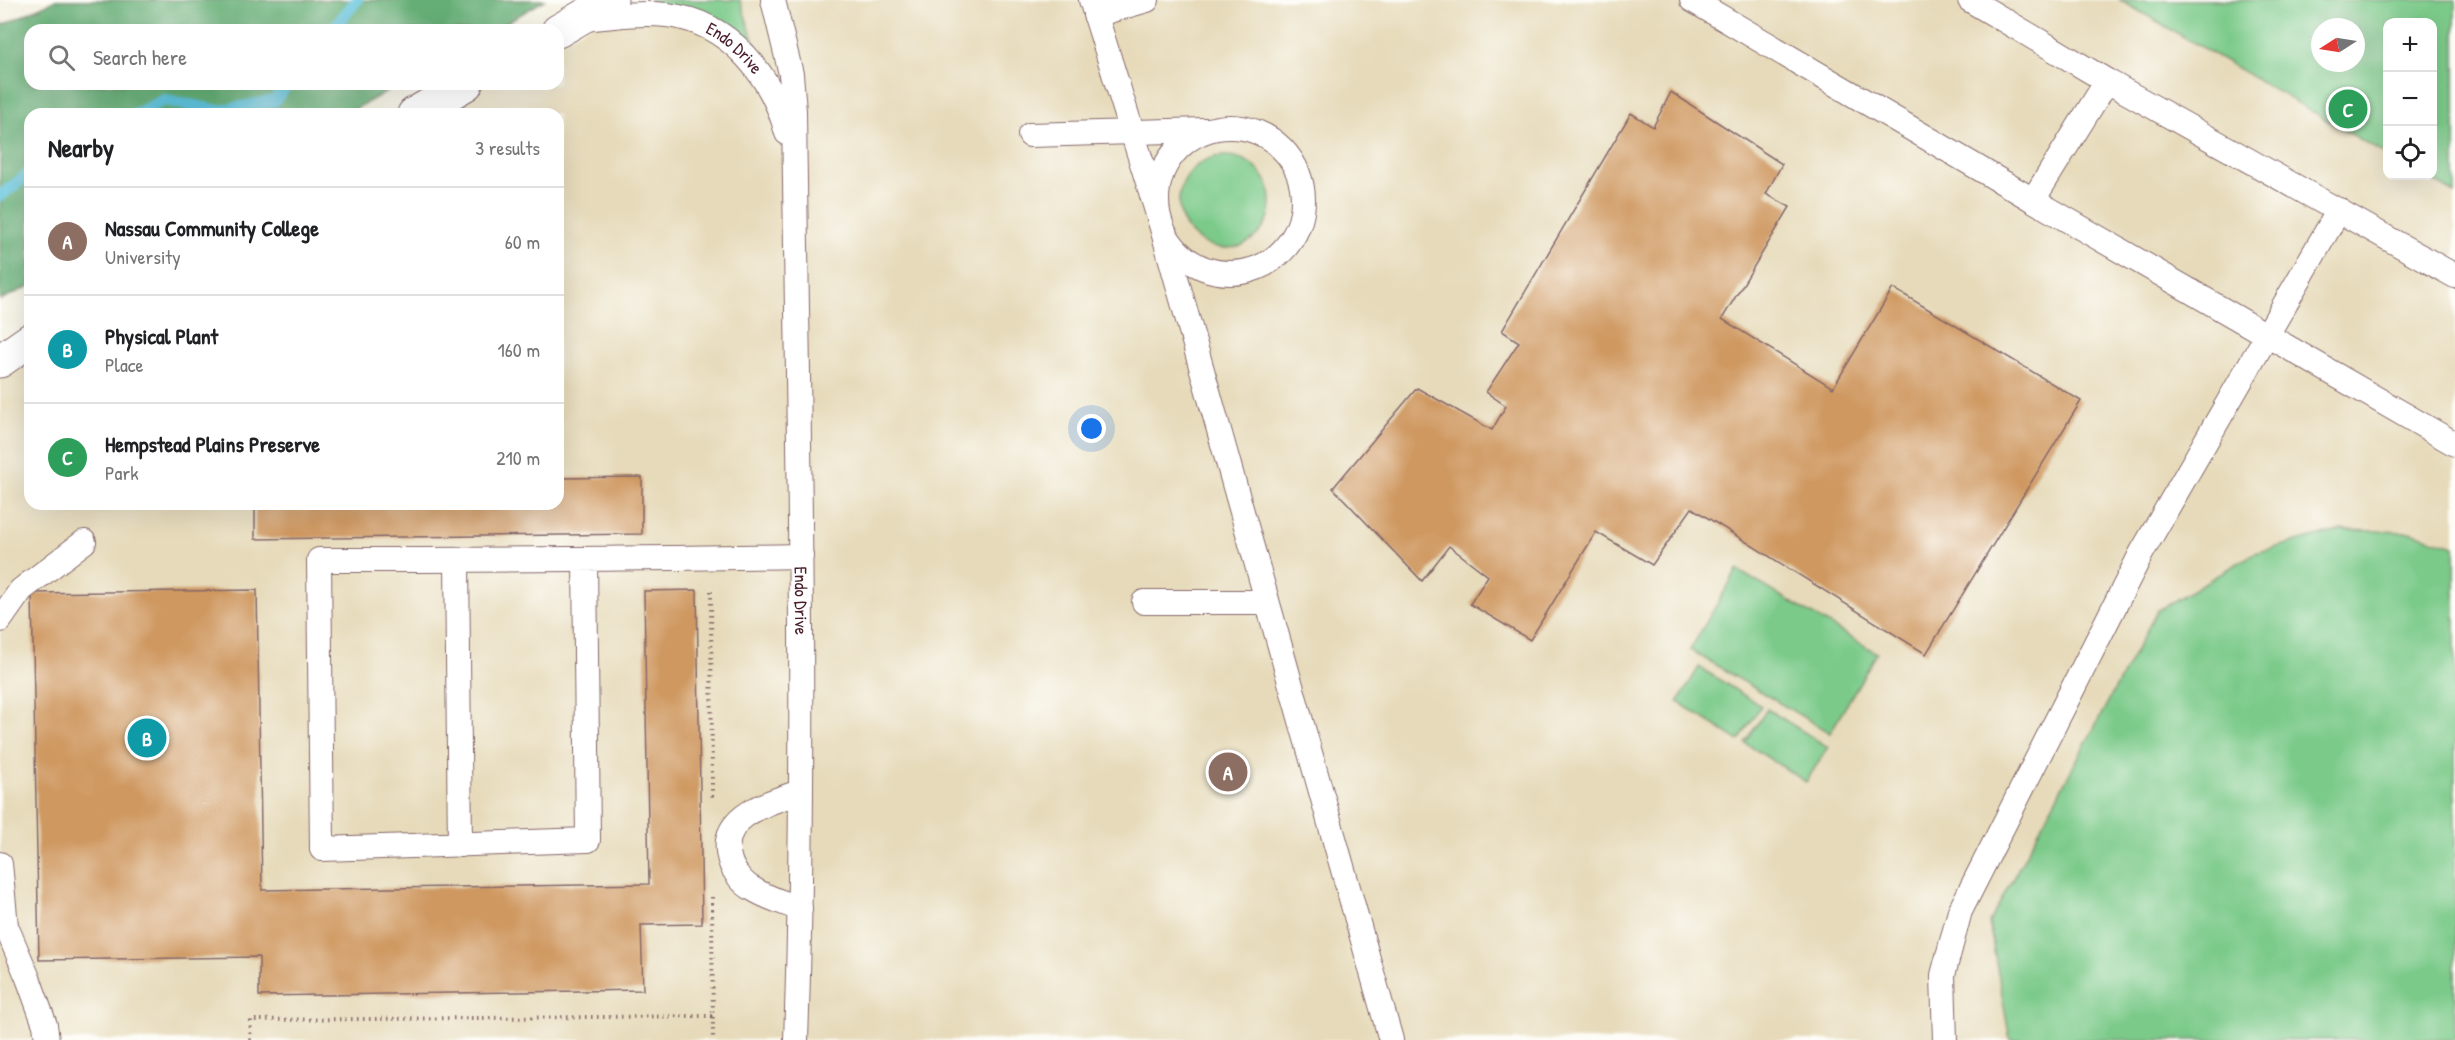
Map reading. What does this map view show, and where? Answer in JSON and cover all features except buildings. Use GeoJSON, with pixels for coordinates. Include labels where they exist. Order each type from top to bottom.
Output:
{"type":"FeatureCollection","features":[{"type":"Feature","properties":{"kind":"street"},"geometry":{"type":"LineString","coordinates":[[567,25],[611,0]]}},
{"type":"Feature","properties":{"kind":"street"},"geometry":{"type":"LineString","coordinates":[[424,108],[456,90]]}},
{"type":"Feature","properties":{"kind":"street"},"geometry":{"type":"LineString","coordinates":[[0,361],[24,344]]}},
{"type":"Feature","properties":{"kind":"lane","name":"Endo Drive"},"geometry":{"type":"LineString","coordinates":[[773,0],[790,74],[794,111],[801,556],[800,909],[796,1040]]}},
{"type":"Feature","properties":{"kind":"lane"},"geometry":{"type":"LineString","coordinates":[[1147,0],[1093,7],[1160,221],[1391,1040]]}},
{"type":"Feature","properties":{"kind":"lane"},"geometry":{"type":"LineString","coordinates":[[1692,0],[2455,444]]}},
{"type":"Feature","properties":{"kind":"lane"},"geometry":{"type":"LineString","coordinates":[[1970,0],[2107,81],[2455,276]]}},
{"type":"Feature","properties":{"kind":"lane","name":"Endo Drive"},"geometry":{"type":"LineString","coordinates":[[567,25],[636,14],[669,15],[699,23],[724,37],[745,54],[766,79],[782,113],[795,162]]}},
{"type":"Feature","properties":{"kind":"lane"},"geometry":{"type":"LineString","coordinates":[[2033,200],[2107,81]]}},
{"type":"Feature","properties":{"kind":"lane"},"geometry":{"type":"LineString","coordinates":[[1217,127],[1242,127],[1265,135],[1285,150],[1298,171],[1304,196],[1301,221],[1294,236],[1273,261],[1250,271],[1227,274],[1205,269],[1185,258],[1170,243],[1160,221],[1156,197],[1162,173],[1174,151],[1193,135],[1205,130],[1217,127]]}},
{"type":"Feature","properties":{"kind":"lane"},"geometry":{"type":"LineString","coordinates":[[1030,135],[1205,130]]}},
{"type":"Feature","properties":{"kind":"lane"},"geometry":{"type":"LineString","coordinates":[[1945,1040],[1943,975],[1960,911],[2142,552],[2339,210]]}},
{"type":"Feature","properties":{"kind":"lane"},"geometry":{"type":"LineString","coordinates":[[0,620],[21,590],[84,542]]}},
{"type":"Feature","properties":{"kind":"lane"},"geometry":{"type":"LineString","coordinates":[[585,559],[588,840],[322,849],[319,560],[801,556]]}},
{"type":"Feature","properties":{"kind":"lane"},"geometry":{"type":"LineString","coordinates":[[457,560],[460,844]]}},
{"type":"Feature","properties":{"kind":"lane"},"geometry":{"type":"LineString","coordinates":[[1144,602],[1267,602]]}},
{"type":"Feature","properties":{"kind":"lane"},"geometry":{"type":"LineString","coordinates":[[800,792],[761,806],[734,825],[726,848],[733,869],[751,889],[800,909]]}},
{"type":"Feature","properties":{"kind":"lane"},"geometry":{"type":"LineString","coordinates":[[0,864],[6,926],[45,1025],[47,1040]]}},
{"type":"Feature","properties":{"kind":"path"},"geometry":{"type":"LineString","coordinates":[[710,584],[712,810]]}},
{"type":"Feature","properties":{"kind":"path"},"geometry":{"type":"LineString","coordinates":[[712,892],[713,1040]]}},
{"type":"Feature","properties":{"kind":"path"},"geometry":{"type":"LineString","coordinates":[[250,1040],[251,1020],[713,1016]]}},
{"type":"Feature","properties":{"kind":"shaded area"},"geometry":{"type":"Polygon","coordinates":[[[639,0],[2455,0],[2455,1040],[0,1040],[0,343],[24,330],[24,510],[564,510],[564,108],[438,108],[471,90],[564,90],[564,40],[639,0]]]}},
{"type":"Feature","properties":{"kind":"green space"},"geometry":{"type":"Polygon","coordinates":[[[56,0],[545,0],[504,24],[24,24],[24,90],[390,90],[357,108],[24,108],[24,289],[0,300],[0,26],[56,0]]]}},
{"type":"Feature","properties":{"kind":"green space"},"geometry":{"type":"Polygon","coordinates":[[[651,0],[740,0],[759,57],[647,3],[651,0]]]}},
{"type":"Feature","properties":{"kind":"green space"},"geometry":{"type":"Polygon","coordinates":[[[2120,0],[2455,0],[2455,194],[2430,180],[2437,180],[2437,18],[2383,18],[2383,153],[2120,0]]]}},
{"type":"Feature","properties":{"kind":"green space"},"geometry":{"type":"Polygon","coordinates":[[[1225,156],[1242,160],[1257,170],[1267,185],[1271,202],[1267,219],[1257,234],[1242,244],[1225,248],[1208,244],[1193,234],[1183,219],[1179,202],[1183,185],[1193,170],[1208,160],[1225,156]]]}},
{"type":"Feature","properties":{"kind":"green space"},"geometry":{"type":"Polygon","coordinates":[[[2342,530],[2410,532],[2455,546],[2455,1040],[2010,1040],[1989,923],[2157,611],[2255,553],[2342,530]]]}},
{"type":"Feature","properties":{"kind":"green space"},"geometry":{"type":"Polygon","coordinates":[[[1737,570],[1877,653],[1830,733],[1690,650],[1737,570]]]}},
{"type":"Feature","properties":{"kind":"green space"},"geometry":{"type":"Polygon","coordinates":[[[1699,667],[1761,706],[1739,741],[1678,702],[1699,667]]]}},
{"type":"Feature","properties":{"kind":"green space"},"geometry":{"type":"Polygon","coordinates":[[[1767,709],[1828,747],[1806,782],[1745,743],[1767,709]]]}},
{"type":"Feature","properties":{"kind":"waterway"},"geometry":{"type":"LineString","coordinates":[[337,24],[357,0]]}},
{"type":"Feature","properties":{"kind":"waterway"},"geometry":{"type":"LineString","coordinates":[[236,108],[274,101],[283,90]]}},
{"type":"Feature","properties":{"kind":"waterway"},"geometry":{"type":"LineString","coordinates":[[148,108],[164,100],[204,108]]}},
{"type":"Feature","properties":{"kind":"waterway"},"geometry":{"type":"LineString","coordinates":[[0,196],[24,178]]}},
{"type":"Feature","properties":{"kind":"place","name":"Hempstead Plains Preserve"},"geometry":{"type":"Point","coordinates":[2348,109]}},
{"type":"Feature","properties":{"kind":"place","name":"Physical Plant"},"geometry":{"type":"Point","coordinates":[147,738]}},
{"type":"Feature","properties":{"kind":"place","name":"Nassau Community College"},"geometry":{"type":"Point","coordinates":[1228,772]}}]}
